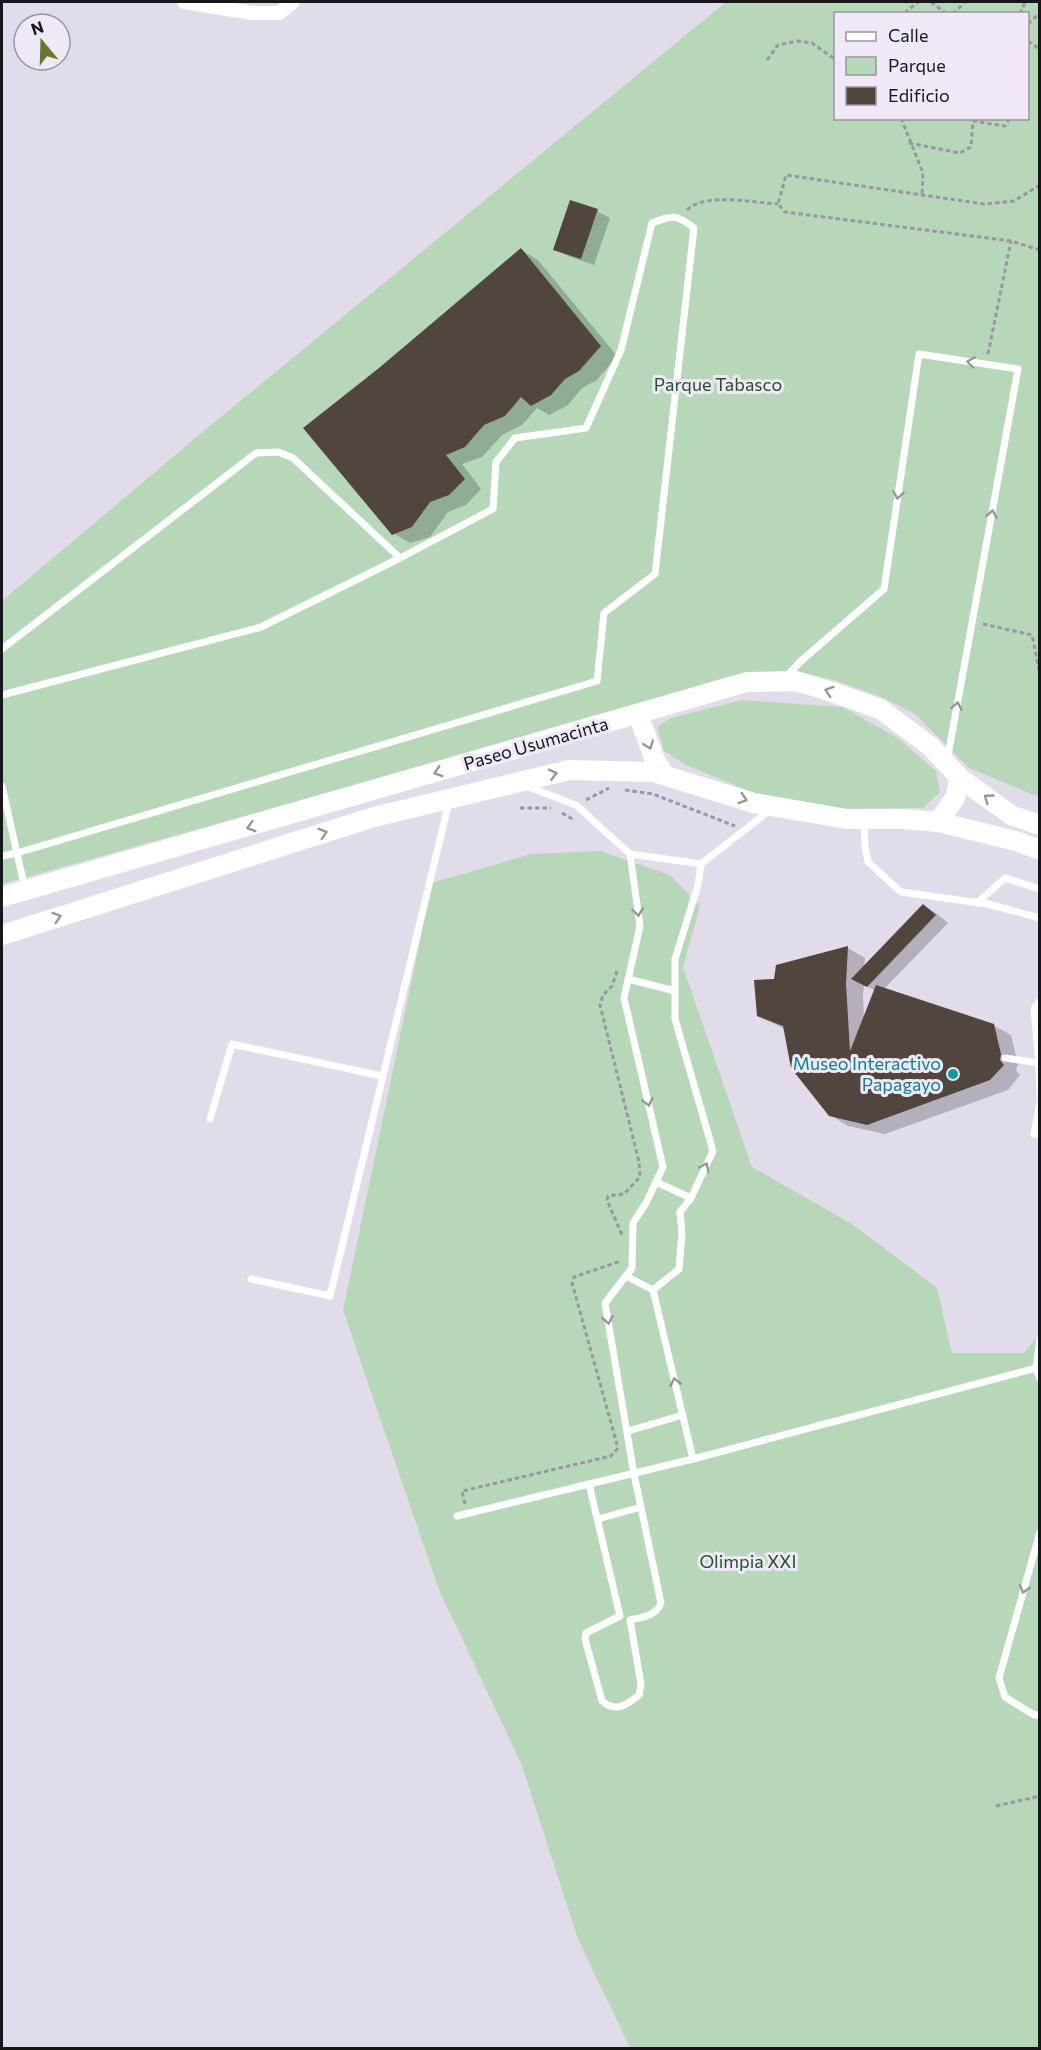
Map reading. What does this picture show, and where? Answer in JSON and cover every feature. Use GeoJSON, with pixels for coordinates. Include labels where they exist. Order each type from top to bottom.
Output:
{"type":"FeatureCollection","features":[{"type":"Feature","properties":{"kind":"main road","name":"Paseo Usumacinta"},"geometry":{"type":"LineString","coordinates":[[2,897],[747,682],[796,681],[880,710],[930,746],[960,778],[1011,815],[1040,825]]}},
{"type":"Feature","properties":{"kind":"main road"},"geometry":{"type":"LineString","coordinates":[[638,714],[654,758],[664,775]]}},
{"type":"Feature","properties":{"kind":"main road","name":"Paseo Usumacinta"},"geometry":{"type":"LineString","coordinates":[[2,935],[374,818],[569,770],[653,772],[754,803],[847,819],[904,819],[938,822],[1016,841],[1040,850]]}},
{"type":"Feature","properties":{"kind":"main road"},"geometry":{"type":"LineString","coordinates":[[938,822],[955,798],[960,778]]}},
{"type":"Feature","properties":{"kind":"street"},"geometry":{"type":"LineString","coordinates":[[184,2],[252,13],[279,13],[293,2]]}},
{"type":"Feature","properties":{"kind":"lane"},"geometry":{"type":"LineString","coordinates":[[2,695],[261,627],[493,509],[496,462],[516,438],[586,428],[621,350],[652,223],[670,216],[681,218],[694,228],[655,574],[604,613],[597,681],[2,856]]}},
{"type":"Feature","properties":{"kind":"lane"},"geometry":{"type":"LineString","coordinates":[[782,682],[801,661],[884,589],[919,354],[1018,369],[947,763]]}},
{"type":"Feature","properties":{"kind":"lane"},"geometry":{"type":"LineString","coordinates":[[2,649],[256,453],[278,452],[293,458],[400,558]]}},
{"type":"Feature","properties":{"kind":"lane"},"geometry":{"type":"LineString","coordinates":[[518,783],[576,805],[630,854],[701,864]]}},
{"type":"Feature","properties":{"kind":"lane"},"geometry":{"type":"LineString","coordinates":[[2,786],[26,891]]}},
{"type":"Feature","properties":{"kind":"lane"},"geometry":{"type":"LineString","coordinates":[[251,1279],[330,1296],[449,799]]}},
{"type":"Feature","properties":{"kind":"lane"},"geometry":{"type":"LineString","coordinates":[[653,1290],[679,1269],[682,1233],[680,1212],[691,1198],[713,1151],[675,1019],[675,959],[698,885],[701,864],[774,807]]}},
{"type":"Feature","properties":{"kind":"lane"},"geometry":{"type":"LineString","coordinates":[[864,819],[868,862],[901,892],[977,903],[1040,918]]}},
{"type":"Feature","properties":{"kind":"lane"},"geometry":{"type":"LineString","coordinates":[[630,854],[640,926],[624,999],[663,1167],[633,1223],[632,1268],[605,1303],[634,1473],[661,1603],[659,1609],[653,1614],[630,1620],[620,1616],[586,1633],[585,1639],[602,1701],[607,1706],[623,1707],[639,1695],[641,1684],[630,1620]]}},
{"type":"Feature","properties":{"kind":"lane"},"geometry":{"type":"LineString","coordinates":[[977,903],[1005,879],[1040,889]]}},
{"type":"Feature","properties":{"kind":"lane"},"geometry":{"type":"LineString","coordinates":[[628,979],[675,991]]}},
{"type":"Feature","properties":{"kind":"lane"},"geometry":{"type":"LineString","coordinates":[[1040,1001],[1034,1009],[1040,1096]]}},
{"type":"Feature","properties":{"kind":"lane"},"geometry":{"type":"LineString","coordinates":[[210,1119],[232,1044],[382,1076]]}},
{"type":"Feature","properties":{"kind":"lane"},"geometry":{"type":"LineString","coordinates":[[1005,1058],[1039,1063]]}},
{"type":"Feature","properties":{"kind":"lane"},"geometry":{"type":"LineString","coordinates":[[1040,1103],[1034,1134],[1040,1135]]}},
{"type":"Feature","properties":{"kind":"lane"},"geometry":{"type":"LineString","coordinates":[[657,1182],[691,1198]]}},
{"type":"Feature","properties":{"kind":"lane"},"geometry":{"type":"LineString","coordinates":[[626,1276],[653,1290],[693,1459]]}},
{"type":"Feature","properties":{"kind":"lane"},"geometry":{"type":"LineString","coordinates":[[1040,1339],[1036,1368],[1040,1379]]}},
{"type":"Feature","properties":{"kind":"lane"},"geometry":{"type":"LineString","coordinates":[[457,1516],[693,1459],[1036,1368]]}},
{"type":"Feature","properties":{"kind":"lane"},"geometry":{"type":"LineString","coordinates":[[628,1431],[683,1415]]}},
{"type":"Feature","properties":{"kind":"lane"},"geometry":{"type":"LineString","coordinates":[[589,1484],[620,1616]]}},
{"type":"Feature","properties":{"kind":"lane"},"geometry":{"type":"LineString","coordinates":[[598,1520],[641,1507]]}},
{"type":"Feature","properties":{"kind":"lane"},"geometry":{"type":"LineString","coordinates":[[1040,1532],[999,1678],[1005,1696],[1034,1715],[1040,1715]]}},
{"type":"Feature","properties":{"kind":"path"},"geometry":{"type":"LineString","coordinates":[[906,12],[918,2]]}},
{"type":"Feature","properties":{"kind":"path"},"geometry":{"type":"LineString","coordinates":[[931,2],[944,12]]}},
{"type":"Feature","properties":{"kind":"path"},"geometry":{"type":"LineString","coordinates":[[767,60],[778,45],[798,41],[812,43],[834,59]]}},
{"type":"Feature","properties":{"kind":"path"},"geometry":{"type":"LineString","coordinates":[[902,120],[923,173],[922,195]]}},
{"type":"Feature","properties":{"kind":"path"},"geometry":{"type":"LineString","coordinates":[[909,143],[960,153],[971,147],[973,120],[1005,126],[1009,120]]}},
{"type":"Feature","properties":{"kind":"path"},"geometry":{"type":"LineString","coordinates":[[778,204],[786,175],[984,204],[1014,201],[1040,186]]}},
{"type":"Feature","properties":{"kind":"path"},"geometry":{"type":"LineString","coordinates":[[681,218],[692,206],[712,199],[778,204],[785,212],[1011,241],[1040,250]]}},
{"type":"Feature","properties":{"kind":"path"},"geometry":{"type":"LineString","coordinates":[[986,364],[1011,241]]}},
{"type":"Feature","properties":{"kind":"path"},"geometry":{"type":"LineString","coordinates":[[972,621],[1032,636],[1040,675]]}},
{"type":"Feature","properties":{"kind":"path"},"geometry":{"type":"LineString","coordinates":[[576,805],[610,788]]}},
{"type":"Feature","properties":{"kind":"path"},"geometry":{"type":"LineString","coordinates":[[621,790],[653,794],[746,830]]}},
{"type":"Feature","properties":{"kind":"path"},"geometry":{"type":"LineString","coordinates":[[520,808],[553,807],[581,824]]}},
{"type":"Feature","properties":{"kind":"path"},"geometry":{"type":"LineString","coordinates":[[618,968],[612,986],[603,995],[600,1005],[639,1162],[640,1177],[624,1194],[608,1196],[607,1200],[622,1236]]}},
{"type":"Feature","properties":{"kind":"path"},"geometry":{"type":"LineString","coordinates":[[466,1514],[462,1491],[611,1456],[618,1448],[572,1283],[574,1277],[620,1262],[623,1254]]}},
{"type":"Feature","properties":{"kind":"path"},"geometry":{"type":"LineString","coordinates":[[996,1806],[1040,1796]]}},
{"type":"Feature","properties":{"kind":"green space","name":"Parque Tabasco"},"geometry":{"type":"Polygon","coordinates":[[[726,2],[1039,2],[1039,797],[969,768],[915,714],[884,698],[837,681],[795,671],[727,677],[565,726],[2,884],[2,601],[205,430],[726,2]]]}},
{"type":"Feature","properties":{"kind":"green space"},"geometry":{"type":"Polygon","coordinates":[[[742,700],[843,707],[899,739],[936,771],[940,792],[923,808],[827,809],[754,793],[686,765],[664,751],[657,727],[671,718],[742,700]]]}},
{"type":"Feature","properties":{"kind":"green space","name":"Olimpia XXI"},"geometry":{"type":"Polygon","coordinates":[[[600,851],[670,875],[700,906],[683,967],[752,1167],[852,1224],[937,1288],[952,1353],[1024,1353],[1039,1335],[1039,2048],[630,2048],[578,1939],[521,1763],[439,1590],[343,1310],[432,883],[531,854],[600,851]]]}},
{"type":"Feature","properties":{"kind":"building"},"geometry":{"type":"Polygon","coordinates":[[[570,200],[598,209],[581,259],[553,250],[570,200]]]}},
{"type":"Feature","properties":{"kind":"building"},"geometry":{"type":"Polygon","coordinates":[[[521,248],[601,346],[579,371],[565,379],[551,395],[531,406],[521,397],[505,416],[484,425],[465,447],[446,455],[465,479],[449,495],[430,502],[412,527],[392,535],[303,428],[379,368],[521,248]]]}},
{"type":"Feature","properties":{"kind":"building"},"geometry":{"type":"Polygon","coordinates":[[[923,904],[936,915],[867,987],[851,979],[923,904]]]}},
{"type":"Feature","properties":{"kind":"building"},"geometry":{"type":"Polygon","coordinates":[[[848,946],[846,984],[850,1051],[876,985],[994,1024],[1001,1054],[1000,1060],[1004,1065],[990,1080],[867,1125],[829,1116],[791,1068],[783,1026],[757,1016],[754,980],[774,979],[776,965],[848,946]]]}},
{"type":"Feature","properties":{"kind":"place","name":"Museo Interactivo Papagayo"},"geometry":{"type":"Point","coordinates":[953,1074]}}]}
